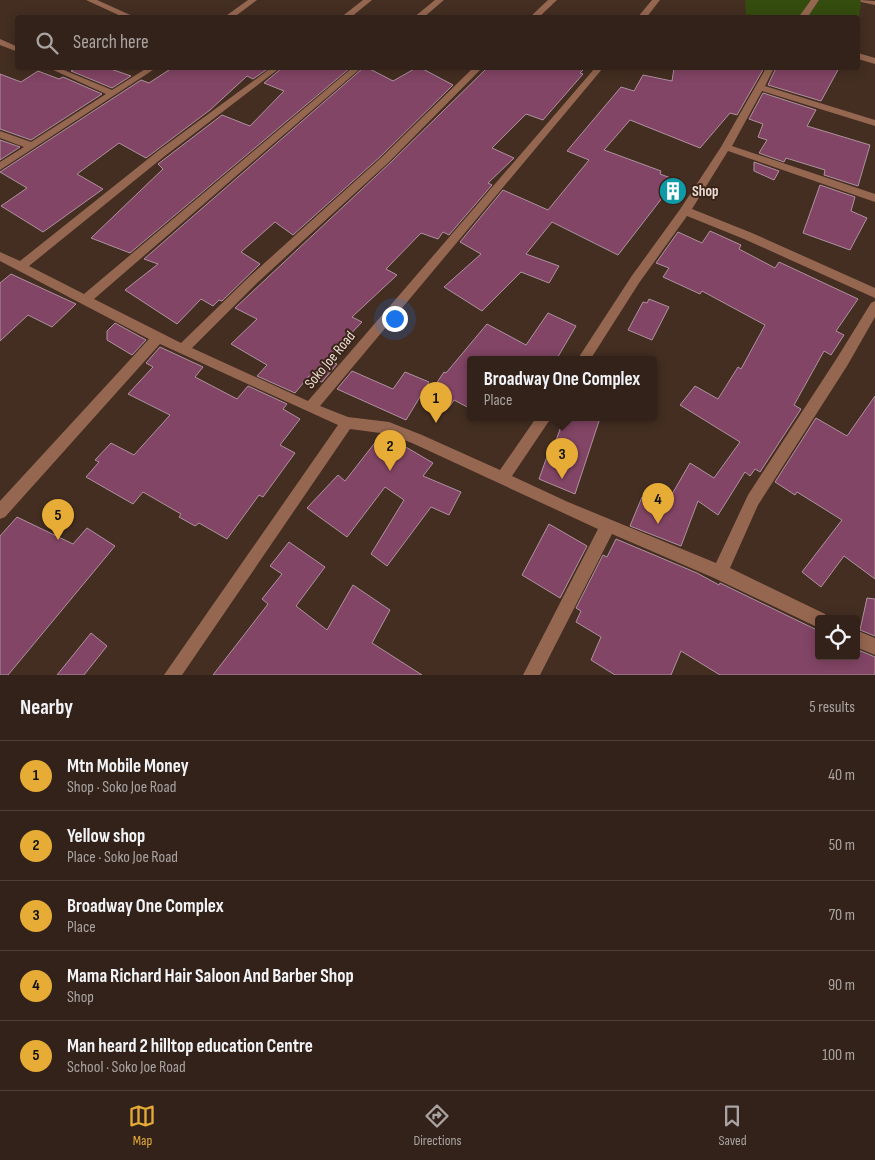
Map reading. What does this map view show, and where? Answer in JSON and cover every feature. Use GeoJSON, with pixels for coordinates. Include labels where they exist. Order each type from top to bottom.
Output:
{"type":"FeatureCollection","features":[{"type":"Feature","properties":{"kind":"street"},"geometry":{"type":"LineString","coordinates":[[90,0],[126,15]]}},
{"type":"Feature","properties":{"kind":"street"},"geometry":{"type":"LineString","coordinates":[[231,15],[253,0]]}},
{"type":"Feature","properties":{"kind":"street"},"geometry":{"type":"LineString","coordinates":[[348,15],[368,0]]}},
{"type":"Feature","properties":{"kind":"street"},"geometry":{"type":"LineString","coordinates":[[421,15],[440,0]]}},
{"type":"Feature","properties":{"kind":"street"},"geometry":{"type":"LineString","coordinates":[[536,15],[553,0]]}},
{"type":"Feature","properties":{"kind":"street"},"geometry":{"type":"LineString","coordinates":[[644,15],[656,0]]}},
{"type":"Feature","properties":{"kind":"street"},"geometry":{"type":"LineString","coordinates":[[804,15],[815,0]]}},
{"type":"Feature","properties":{"kind":"street"},"geometry":{"type":"LineString","coordinates":[[864,0],[875,3]]}},
{"type":"Feature","properties":{"kind":"street"},"geometry":{"type":"LineString","coordinates":[[0,42],[15,49]]}},
{"type":"Feature","properties":{"kind":"street"},"geometry":{"type":"LineString","coordinates":[[860,56],[875,60]]}},
{"type":"Feature","properties":{"kind":"street"},"geometry":{"type":"LineString","coordinates":[[58,70],[111,93]]}},
{"type":"Feature","properties":{"kind":"street"},"geometry":{"type":"LineString","coordinates":[[0,167],[149,70]]}},
{"type":"Feature","properties":{"kind":"street"},"geometry":{"type":"LineString","coordinates":[[20,267],[162,153],[273,70]]}},
{"type":"Feature","properties":{"kind":"street"},"geometry":{"type":"LineString","coordinates":[[86,299],[355,70]]}},
{"type":"Feature","properties":{"kind":"street"},"geometry":{"type":"LineString","coordinates":[[184,348],[253,280],[386,159],[476,70]]}},
{"type":"Feature","properties":{"kind":"street","name":"Soko Joe Road"},"geometry":{"type":"LineString","coordinates":[[597,70],[310,408],[347,423],[389,428],[608,526],[720,572],[815,618]]}},
{"type":"Feature","properties":{"kind":"street"},"geometry":{"type":"LineString","coordinates":[[586,356],[635,280],[685,211],[726,148],[758,86],[769,70]]}},
{"type":"Feature","properties":{"kind":"street"},"geometry":{"type":"LineString","coordinates":[[758,86],[875,123]]}},
{"type":"Feature","properties":{"kind":"street"},"geometry":{"type":"LineString","coordinates":[[0,134],[31,146]]}},
{"type":"Feature","properties":{"kind":"street"},"geometry":{"type":"LineString","coordinates":[[726,148],[875,198]]}},
{"type":"Feature","properties":{"kind":"street"},"geometry":{"type":"LineString","coordinates":[[685,211],[748,236],[875,293]]}},
{"type":"Feature","properties":{"kind":"street"},"geometry":{"type":"LineString","coordinates":[[2,261],[20,267],[86,299],[158,338],[184,348],[310,408]]}},
{"type":"Feature","properties":{"kind":"street"},"geometry":{"type":"LineString","coordinates":[[720,572],[753,500],[842,362],[875,306]]}},
{"type":"Feature","properties":{"kind":"street"},"geometry":{"type":"LineString","coordinates":[[0,512],[158,338]]}},
{"type":"Feature","properties":{"kind":"street"},"geometry":{"type":"LineString","coordinates":[[502,479],[542,421]]}},
{"type":"Feature","properties":{"kind":"street"},"geometry":{"type":"LineString","coordinates":[[172,675],[347,423]]}},
{"type":"Feature","properties":{"kind":"street"},"geometry":{"type":"LineString","coordinates":[[531,675],[608,526]]}},
{"type":"Feature","properties":{"kind":"street"},"geometry":{"type":"LineString","coordinates":[[860,640],[875,647]]}},
{"type":"Feature","properties":{"kind":"green space"},"geometry":{"type":"Polygon","coordinates":[[[745,0],[861,1],[859,15],[746,15],[745,0]]]}},
{"type":"Feature","properties":{"kind":"building"},"geometry":{"type":"Polygon","coordinates":[[[114,70],[131,76],[112,88],[71,71],[114,70]]]}},
{"type":"Feature","properties":{"kind":"building"},"geometry":{"type":"Polygon","coordinates":[[[169,70],[266,70],[253,79],[247,76],[210,110],[146,158],[119,143],[77,174],[103,189],[43,232],[1,206],[27,188],[0,172],[141,80],[149,83],[169,70]]]}},
{"type":"Feature","properties":{"kind":"building"},"geometry":{"type":"Polygon","coordinates":[[[280,70],[348,70],[130,253],[91,238],[163,169],[158,164],[222,115],[250,126],[284,91],[264,83],[280,70]]]}},
{"type":"Feature","properties":{"kind":"building"},"geometry":{"type":"Polygon","coordinates":[[[361,70],[372,70],[393,81],[412,70],[425,70],[453,85],[381,156],[293,235],[275,222],[241,252],[260,264],[222,301],[219,300],[213,306],[201,299],[177,324],[125,290],[158,264],[144,259],[361,70]]]}},
{"type":"Feature","properties":{"kind":"building"},"geometry":{"type":"Polygon","coordinates":[[[485,70],[583,70],[580,73],[583,74],[543,120],[526,114],[492,148],[514,158],[488,183],[492,185],[449,235],[443,232],[438,239],[421,233],[386,269],[397,275],[352,317],[362,322],[326,360],[337,364],[322,382],[309,376],[295,393],[257,376],[267,365],[231,344],[257,319],[235,308],[391,162],[485,70]]]}},
{"type":"Feature","properties":{"kind":"building"},"geometry":{"type":"Polygon","coordinates":[[[674,70],[763,70],[737,115],[730,113],[700,148],[630,120],[604,150],[661,171],[660,174],[676,180],[618,255],[552,222],[526,254],[559,266],[549,283],[521,272],[482,311],[444,287],[481,254],[460,242],[503,190],[548,210],[589,160],[567,151],[621,87],[634,91],[643,75],[672,81],[674,70]]]}},
{"type":"Feature","properties":{"kind":"building"},"geometry":{"type":"Polygon","coordinates":[[[775,70],[838,70],[821,101],[768,85],[775,70]]]}},
{"type":"Feature","properties":{"kind":"building"},"geometry":{"type":"Polygon","coordinates":[[[38,71],[59,79],[63,77],[102,94],[31,140],[0,129],[0,74],[21,82],[38,71]]]}},
{"type":"Feature","properties":{"kind":"building"},"geometry":{"type":"Polygon","coordinates":[[[763,93],[816,110],[807,126],[870,145],[858,186],[824,175],[825,170],[786,158],[784,162],[759,153],[767,140],[758,137],[763,124],[749,119],[763,93]]]}},
{"type":"Feature","properties":{"kind":"building"},"geometry":{"type":"Polygon","coordinates":[[[0,140],[20,147],[0,160],[0,140]]]}},
{"type":"Feature","properties":{"kind":"building"},"geometry":{"type":"Polygon","coordinates":[[[754,162],[779,171],[774,180],[754,171],[754,162]]]}},
{"type":"Feature","properties":{"kind":"building"},"geometry":{"type":"Polygon","coordinates":[[[820,185],[855,197],[851,211],[867,218],[850,250],[803,233],[820,185]]]}},
{"type":"Feature","properties":{"kind":"building"},"geometry":{"type":"Polygon","coordinates":[[[710,231],[741,245],[739,249],[775,268],[779,262],[858,299],[836,331],[844,335],[831,355],[824,351],[794,405],[801,409],[760,472],[755,469],[750,476],[745,472],[718,515],[698,501],[681,546],[630,526],[642,497],[664,508],[690,463],[714,478],[740,442],[680,405],[695,386],[718,399],[738,367],[741,369],[765,325],[702,291],[700,294],[663,277],[669,268],[656,263],[678,232],[702,243],[710,231]]]}},
{"type":"Feature","properties":{"kind":"building"},"geometry":{"type":"Polygon","coordinates":[[[11,274],[76,304],[52,327],[28,315],[0,341],[0,283],[11,274]]]}},
{"type":"Feature","properties":{"kind":"building"},"geometry":{"type":"Polygon","coordinates":[[[649,299],[669,307],[652,340],[628,330],[643,302],[647,303],[649,299]]]}},
{"type":"Feature","properties":{"kind":"building"},"geometry":{"type":"Polygon","coordinates":[[[548,313],[576,326],[558,356],[467,356],[467,407],[454,400],[450,406],[428,396],[444,372],[446,373],[487,324],[526,345],[548,313]]]}},
{"type":"Feature","properties":{"kind":"building"},"geometry":{"type":"Polygon","coordinates":[[[115,323],[146,340],[132,355],[107,340],[107,331],[115,323]]]}},
{"type":"Feature","properties":{"kind":"building"},"geometry":{"type":"Polygon","coordinates":[[[160,347],[203,367],[195,377],[237,399],[248,386],[287,404],[283,409],[300,419],[280,445],[295,453],[263,497],[259,495],[227,539],[199,523],[195,526],[179,517],[181,514],[143,492],[133,504],[86,477],[99,462],[95,460],[111,443],[134,455],[170,415],[128,394],[153,367],[146,363],[160,347]]]}},
{"type":"Feature","properties":{"kind":"building"},"geometry":{"type":"Polygon","coordinates":[[[352,371],[393,389],[405,372],[429,382],[406,420],[337,389],[352,371]]]}},
{"type":"Feature","properties":{"kind":"building"},"geometry":{"type":"Polygon","coordinates":[[[875,396],[875,579],[844,556],[821,587],[802,572],[842,520],[797,492],[795,495],[775,482],[816,418],[847,436],[875,396]]]}},
{"type":"Feature","properties":{"kind":"building"},"geometry":{"type":"Polygon","coordinates":[[[563,421],[599,421],[575,494],[539,479],[550,448],[553,449],[563,421]]]}},
{"type":"Feature","properties":{"kind":"building"},"geometry":{"type":"Polygon","coordinates":[[[381,435],[387,436],[433,463],[423,476],[461,492],[449,515],[431,507],[387,566],[371,554],[404,500],[385,487],[347,537],[307,508],[338,475],[345,481],[381,435]]]}},
{"type":"Feature","properties":{"kind":"building"},"geometry":{"type":"Polygon","coordinates":[[[17,517],[73,544],[87,528],[115,546],[8,675],[0,675],[0,536],[17,517]]]}},
{"type":"Feature","properties":{"kind":"building"},"geometry":{"type":"Polygon","coordinates":[[[549,524],[587,546],[560,598],[522,575],[549,524]]]}},
{"type":"Feature","properties":{"kind":"building"},"geometry":{"type":"Polygon","coordinates":[[[616,539],[697,573],[719,585],[720,583],[815,629],[815,660],[860,660],[860,651],[875,657],[875,675],[720,675],[681,651],[671,675],[615,675],[591,660],[601,637],[576,622],[581,611],[576,608],[603,555],[607,557],[616,539]]]}},
{"type":"Feature","properties":{"kind":"building"},"geometry":{"type":"Polygon","coordinates":[[[289,542],[325,567],[296,606],[327,630],[353,585],[390,610],[372,643],[422,675],[213,675],[268,604],[262,599],[282,574],[270,566],[289,542]]]}},
{"type":"Feature","properties":{"kind":"building"},"geometry":{"type":"Polygon","coordinates":[[[867,598],[875,599],[875,636],[860,630],[867,598]]]}},
{"type":"Feature","properties":{"kind":"building"},"geometry":{"type":"Polygon","coordinates":[[[91,633],[107,646],[84,675],[57,675],[91,633]]]}},
{"type":"Feature","properties":{"kind":"place","name":"Shop"},"geometry":{"type":"Point","coordinates":[673,191]}},
{"type":"Feature","properties":{"kind":"place","name":"Mtn Mobile Money"},"geometry":{"type":"Point","coordinates":[436,423]}},
{"type":"Feature","properties":{"kind":"place","name":"Yellow shop"},"geometry":{"type":"Point","coordinates":[390,471]}},
{"type":"Feature","properties":{"kind":"place","name":"Broadway One Complex"},"geometry":{"type":"Point","coordinates":[562,479]}},
{"type":"Feature","properties":{"kind":"place","name":"Mama Richard Hair Saloon And Barber Shop"},"geometry":{"type":"Point","coordinates":[658,524]}},
{"type":"Feature","properties":{"kind":"place","name":"Man heard 2 hilltop education Centre"},"geometry":{"type":"Point","coordinates":[58,540]}}]}
